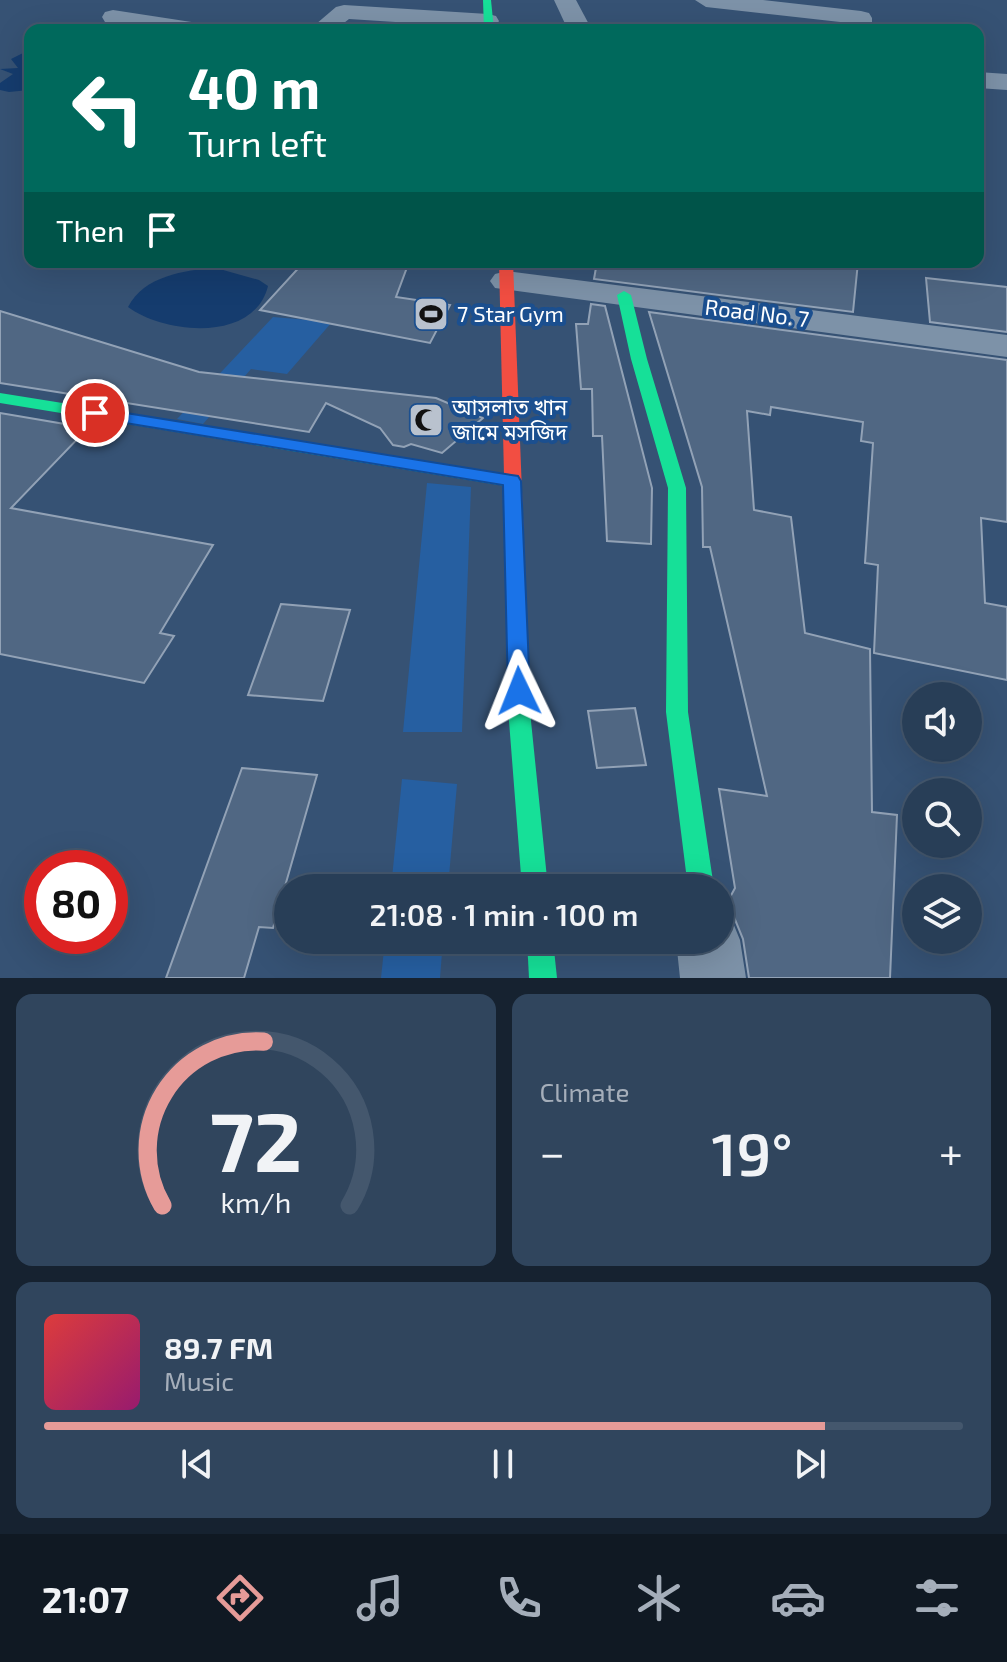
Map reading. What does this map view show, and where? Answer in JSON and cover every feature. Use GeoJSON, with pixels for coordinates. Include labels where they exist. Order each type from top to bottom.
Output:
{"type":"FeatureCollection","features":[{"type":"Feature","properties":{"kind":"main road"},"geometry":{"type":"LineString","coordinates":[[506,272],[520,721],[534,874]]}},
{"type":"Feature","properties":{"kind":"main road"},"geometry":{"type":"LineString","coordinates":[[624,295],[639,359],[677,488],[677,712],[699,874]]}},
{"type":"Feature","properties":{"kind":"main road"},"geometry":{"type":"LineString","coordinates":[[0,398],[512,481]]}},
{"type":"Feature","properties":{"kind":"main road"},"geometry":{"type":"LineString","coordinates":[[541,954],[543,978]]}},
{"type":"Feature","properties":{"kind":"street"},"geometry":{"type":"LineString","coordinates":[[565,0],[577,24]]}},
{"type":"Feature","properties":{"kind":"street"},"geometry":{"type":"LineString","coordinates":[[706,0],[861,18],[860,24]]}},
{"type":"Feature","properties":{"kind":"street"},"geometry":{"type":"LineString","coordinates":[[329,24],[344,12],[488,17]]}},
{"type":"Feature","properties":{"kind":"street"},"geometry":{"type":"LineString","coordinates":[[113,17],[159,24]]}},
{"type":"Feature","properties":{"kind":"street"},"geometry":{"type":"LineString","coordinates":[[984,80],[1007,82]]}},
{"type":"Feature","properties":{"kind":"street","name":"Road No. 7"},"geometry":{"type":"LineString","coordinates":[[506,272],[586,277],[624,295],[1007,346]]}},
{"type":"Feature","properties":{"kind":"street"},"geometry":{"type":"LineString","coordinates":[[710,954],[713,978]]}},
{"type":"Feature","properties":{"kind":"shaded area"},"geometry":{"type":"Polygon","coordinates":[[[24,52],[24,90],[0,90],[0,83],[13,74],[0,69],[18,68],[11,59],[24,52]]]}},
{"type":"Feature","properties":{"kind":"shaded area"},"geometry":{"type":"Polygon","coordinates":[[[216,268],[259,280],[268,286],[259,304],[245,317],[227,325],[184,327],[163,323],[128,307],[144,288],[154,282],[178,273],[216,268]]]}},
{"type":"Feature","properties":{"kind":"shaded area"},"geometry":{"type":"Polygon","coordinates":[[[273,317],[332,322],[287,374],[251,369],[203,424],[177,419],[273,317]]]}},
{"type":"Feature","properties":{"kind":"shaded area"},"geometry":{"type":"Polygon","coordinates":[[[427,483],[471,487],[462,732],[403,732],[427,483]]]}},
{"type":"Feature","properties":{"kind":"shaded area"},"geometry":{"type":"Polygon","coordinates":[[[402,779],[457,784],[449,874],[392,874],[402,779]]]}},
{"type":"Feature","properties":{"kind":"shaded area"},"geometry":{"type":"Polygon","coordinates":[[[384,954],[442,954],[440,978],[381,978],[384,954]]]}},
{"type":"Feature","properties":{"kind":"building"},"geometry":{"type":"Polygon","coordinates":[[[298,268],[407,268],[396,297],[450,305],[430,343],[260,310],[298,268]]]}},
{"type":"Feature","properties":{"kind":"building"},"geometry":{"type":"Polygon","coordinates":[[[596,268],[857,268],[853,312],[594,279],[596,268]]]}},
{"type":"Feature","properties":{"kind":"building"},"geometry":{"type":"Polygon","coordinates":[[[926,278],[1007,287],[1007,332],[930,322],[926,278]]]}},
{"type":"Feature","properties":{"kind":"building"},"geometry":{"type":"Polygon","coordinates":[[[591,304],[605,306],[652,488],[651,544],[607,541],[602,436],[593,436],[592,389],[581,389],[576,324],[588,324],[591,304]]]}},
{"type":"Feature","properties":{"kind":"building"},"geometry":{"type":"Polygon","coordinates":[[[0,311],[199,372],[436,398],[483,418],[442,453],[411,444],[404,447],[393,445],[380,428],[326,403],[309,432],[0,383],[0,311]]]}},
{"type":"Feature","properties":{"kind":"building"},"geometry":{"type":"Polygon","coordinates":[[[649,312],[1007,360],[1007,522],[981,518],[985,603],[1007,607],[1007,680],[874,653],[878,565],[865,563],[873,443],[861,441],[863,422],[771,407],[770,415],[747,411],[754,510],[791,517],[805,633],[870,649],[872,812],[897,815],[890,978],[749,978],[743,939],[734,917],[734,874],[719,789],[767,796],[710,547],[703,547],[702,487],[649,312]]]}},
{"type":"Feature","properties":{"kind":"building"},"geometry":{"type":"Polygon","coordinates":[[[0,413],[88,428],[11,508],[213,545],[160,633],[174,636],[144,683],[0,654],[0,413]]]}},
{"type":"Feature","properties":{"kind":"building"},"geometry":{"type":"Polygon","coordinates":[[[281,604],[350,610],[323,701],[248,695],[281,604]]]}},
{"type":"Feature","properties":{"kind":"building"},"geometry":{"type":"Polygon","coordinates":[[[635,708],[646,765],[597,768],[588,711],[635,708]]]}},
{"type":"Feature","properties":{"kind":"building"},"geometry":{"type":"Polygon","coordinates":[[[242,768],[317,775],[289,874],[274,874],[273,928],[259,927],[244,978],[166,978],[242,768]]]}},
{"type":"Feature","properties":{"kind":"traffic: fast"},"geometry":{"type":"LineString","coordinates":[[487,0],[489,24]]}},
{"type":"Feature","properties":{"kind":"traffic: fast"},"geometry":{"type":"LineString","coordinates":[[624,295],[639,359],[677,488],[677,712],[699,874]]}},
{"type":"Feature","properties":{"kind":"traffic: fast"},"geometry":{"type":"LineString","coordinates":[[0,398],[512,481]]}},
{"type":"Feature","properties":{"kind":"traffic: fast"},"geometry":{"type":"LineString","coordinates":[[518,645],[520,721],[534,874]]}},
{"type":"Feature","properties":{"kind":"traffic: fast"},"geometry":{"type":"LineString","coordinates":[[541,954],[543,978]]}},
{"type":"Feature","properties":{"kind":"traffic: jam"},"geometry":{"type":"LineString","coordinates":[[506,268],[518,645]]}},
{"type":"Feature","properties":{"kind":"place","name":"7 Star Gym"},"geometry":{"type":"Point","coordinates":[431,314]}},
{"type":"Feature","properties":{"kind":"place","name":"আসলাত খান জামে মসজিদ"},"geometry":{"type":"Point","coordinates":[426,420]}},
{"type":"Feature","properties":{"kind":"route"},"geometry":{"type":"LineString","coordinates":[[95,413],[512,481],[519,691]]}}]}
